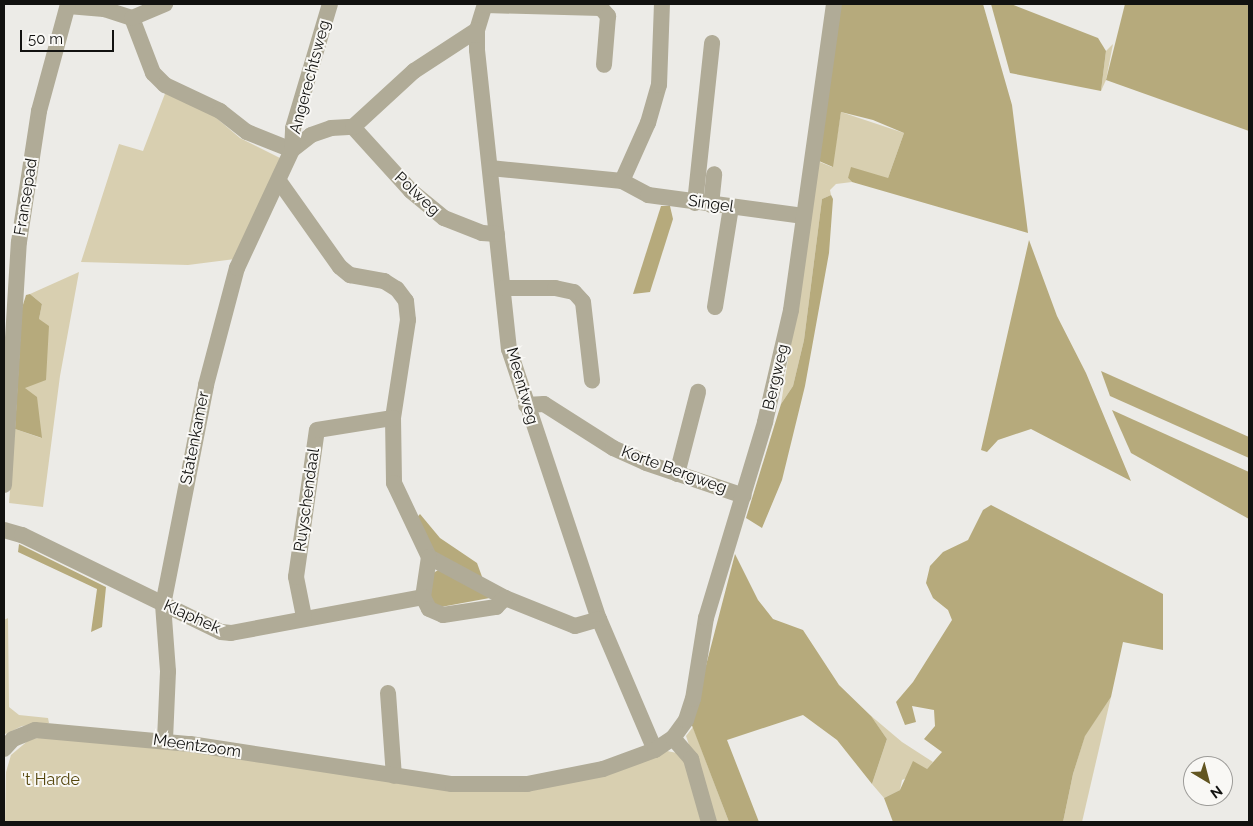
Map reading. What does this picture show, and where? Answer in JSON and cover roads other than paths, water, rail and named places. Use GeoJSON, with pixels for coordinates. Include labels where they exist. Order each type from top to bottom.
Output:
{"type":"FeatureCollection","features":[{"type":"Feature","properties":{"kind":"street"},"geometry":{"type":"LineString","coordinates":[[68,5],[104,9],[132,18],[166,4]]}},
{"type":"Feature","properties":{"kind":"street","name":"Angerechtsweg"},"geometry":{"type":"LineString","coordinates":[[292,150],[293,128],[330,4]]}},
{"type":"Feature","properties":{"kind":"street"},"geometry":{"type":"LineString","coordinates":[[485,4],[601,8],[608,16],[604,64]]}},
{"type":"Feature","properties":{"kind":"street","name":"Meentweg"},"geometry":{"type":"LineString","coordinates":[[485,4],[477,30],[509,348],[526,405],[599,619],[655,750]]}},
{"type":"Feature","properties":{"kind":"street"},"geometry":{"type":"LineString","coordinates":[[622,181],[648,123],[659,85],[662,4]]}},
{"type":"Feature","properties":{"kind":"street","name":"Bergweg"},"geometry":{"type":"LineString","coordinates":[[674,738],[686,720],[693,699],[706,618],[726,543],[744,496],[765,422],[790,310],[834,4]]}},
{"type":"Feature","properties":{"kind":"street","name":"Fransepad"},"geometry":{"type":"LineString","coordinates":[[4,485],[11,239],[40,111],[68,5]]}},
{"type":"Feature","properties":{"kind":"street"},"geometry":{"type":"LineString","coordinates":[[132,18],[152,73],[165,85],[220,111],[247,132],[292,150],[318,133],[332,128],[353,127],[414,70],[477,30]]}},
{"type":"Feature","properties":{"kind":"street"},"geometry":{"type":"LineString","coordinates":[[703,204],[712,43]]}},
{"type":"Feature","properties":{"kind":"street","name":"Polweg"},"geometry":{"type":"LineString","coordinates":[[353,127],[410,191],[444,218],[482,233],[497,234]]}},
{"type":"Feature","properties":{"kind":"street","name":"Statenkamer"},"geometry":{"type":"LineString","coordinates":[[165,740],[168,671],[163,605],[206,385],[237,268],[292,150]]}},
{"type":"Feature","properties":{"kind":"street","name":"Singel"},"geometry":{"type":"LineString","coordinates":[[490,168],[622,181],[648,195],[703,204],[804,216]]}},
{"type":"Feature","properties":{"kind":"street"},"geometry":{"type":"LineString","coordinates":[[703,204],[714,174]]}},
{"type":"Feature","properties":{"kind":"street"},"geometry":{"type":"LineString","coordinates":[[279,181],[340,267],[350,275],[384,281],[397,289],[406,301],[408,320],[393,418],[394,483],[429,557],[423,597],[429,609],[443,614],[496,607],[505,598]]}},
{"type":"Feature","properties":{"kind":"street"},"geometry":{"type":"LineString","coordinates":[[715,307],[731,207]]}},
{"type":"Feature","properties":{"kind":"street"},"geometry":{"type":"LineString","coordinates":[[503,288],[555,288],[574,292],[583,302],[592,380]]}},
{"type":"Feature","properties":{"kind":"street"},"geometry":{"type":"LineString","coordinates":[[677,474],[698,392]]}},
{"type":"Feature","properties":{"kind":"street","name":"Korte Bergweg"},"geometry":{"type":"LineString","coordinates":[[526,405],[544,404],[612,448],[677,474],[744,496]]}},
{"type":"Feature","properties":{"kind":"street","name":"Ruyschendaal"},"geometry":{"type":"LineString","coordinates":[[304,617],[296,577],[317,430],[393,418]]}},
{"type":"Feature","properties":{"kind":"street","name":"Klaphek"},"geometry":{"type":"LineString","coordinates":[[4,530],[22,535],[163,605],[226,633],[304,617],[423,597]]}},
{"type":"Feature","properties":{"kind":"street"},"geometry":{"type":"LineString","coordinates":[[429,557],[505,598],[575,626],[599,619]]}},
{"type":"Feature","properties":{"kind":"street"},"geometry":{"type":"LineString","coordinates":[[388,693],[394,776]]}},
{"type":"Feature","properties":{"kind":"street","name":"Meentzoom"},"geometry":{"type":"LineString","coordinates":[[4,747],[20,736],[35,730],[165,740],[452,784],[527,784],[603,769],[655,750],[674,738]]}},
{"type":"Feature","properties":{"kind":"street"},"geometry":{"type":"LineString","coordinates":[[674,738],[691,759],[708,822]]}},
{"type":"Feature","properties":{"kind":"park label","name":"'t Harde"},"geometry":{"type":"Point","coordinates":[51,780]}}]}
